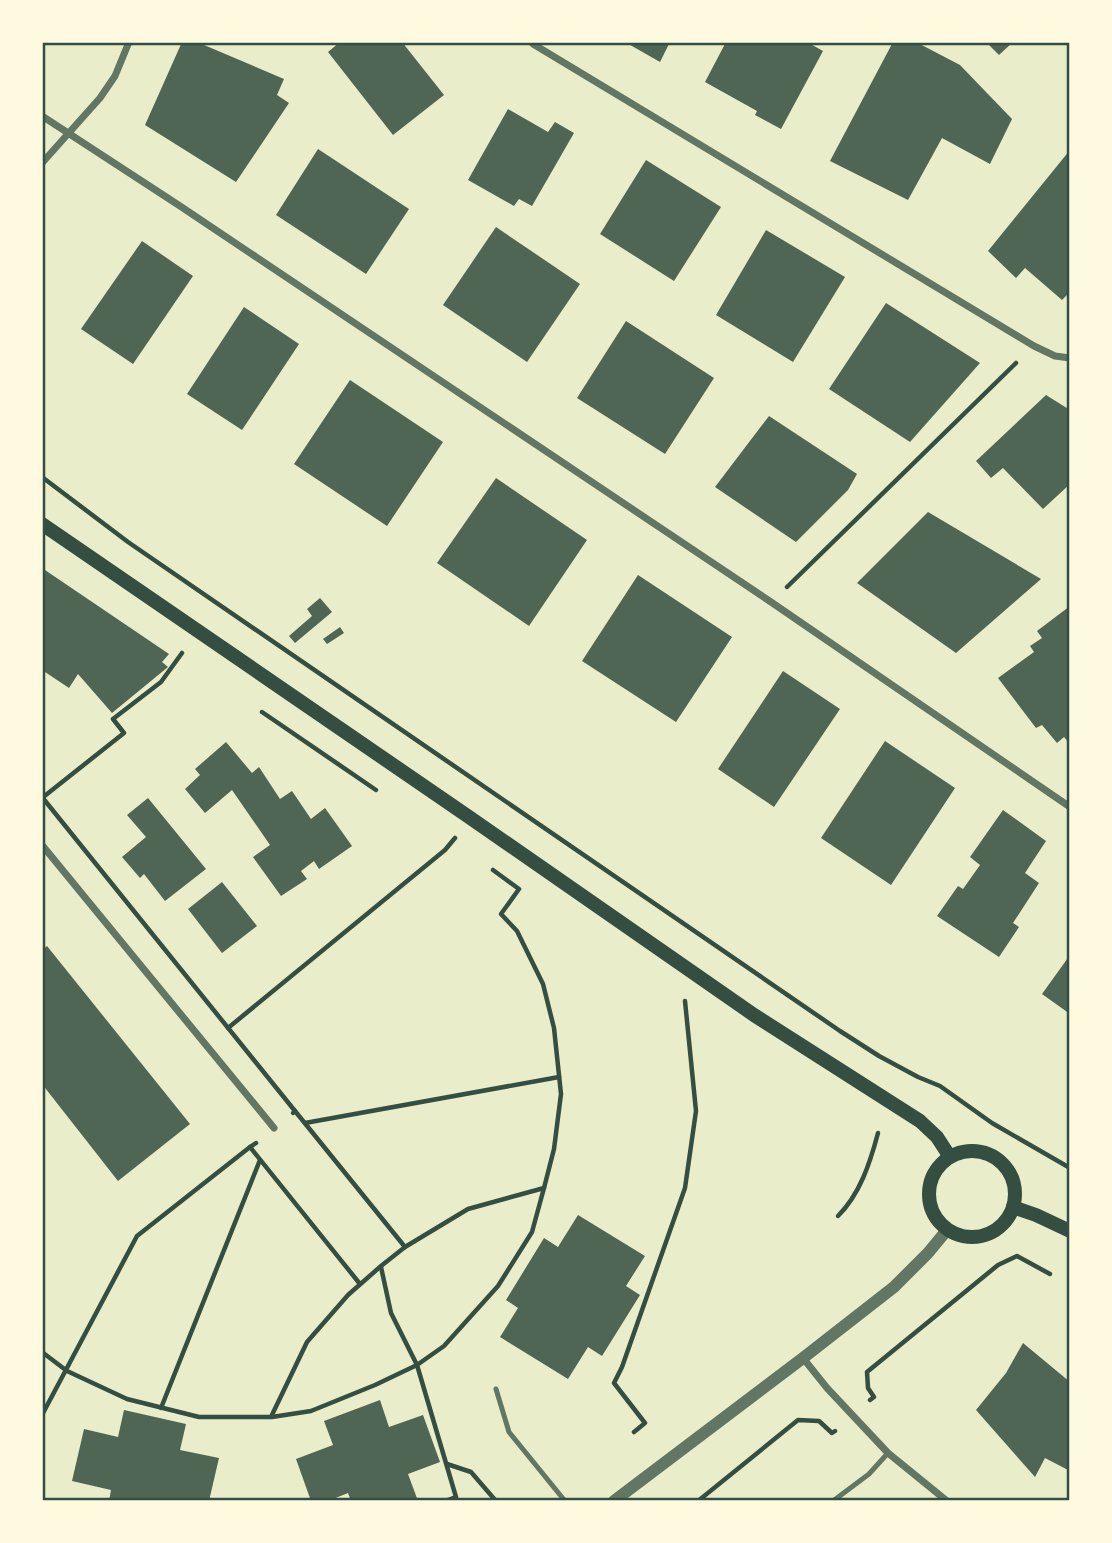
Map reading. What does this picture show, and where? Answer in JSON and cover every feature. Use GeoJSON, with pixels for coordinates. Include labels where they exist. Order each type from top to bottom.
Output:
{"type":"FeatureCollection","features":[{"type":"Feature","properties":{"kind":"main road"},"geometry":{"type":"LineString","coordinates":[[42,524],[754,1015],[920,1121],[937,1137],[950,1157]]}},
{"type":"Feature","properties":{"kind":"main road"},"geometry":{"type":"LineString","coordinates":[[964,1152],[993,1156],[1004,1165],[1012,1178],[1015,1192],[1013,1207],[1008,1219],[998,1229],[986,1235],[960,1236],[947,1230],[937,1220],[929,1193],[932,1179],[939,1167],[950,1157],[964,1152]]}},
{"type":"Feature","properties":{"kind":"main road"},"geometry":{"type":"LineString","coordinates":[[1013,1207],[1070,1231]]}},
{"type":"Feature","properties":{"kind":"street"},"geometry":{"type":"LineString","coordinates":[[42,163],[100,98],[115,75],[129,42]]}},
{"type":"Feature","properties":{"kind":"street"},"geometry":{"type":"LineString","coordinates":[[534,42],[533,44],[1034,346],[1055,356],[1070,358]]}},
{"type":"Feature","properties":{"kind":"street"},"geometry":{"type":"LineString","coordinates":[[42,116],[771,602],[1070,807]]}},
{"type":"Feature","properties":{"kind":"street"},"geometry":{"type":"LineString","coordinates":[[42,845],[274,1128]]}},
{"type":"Feature","properties":{"kind":"street"},"geometry":{"type":"LineString","coordinates":[[614,1501],[894,1287],[947,1230]]}},
{"type":"Feature","properties":{"kind":"street"},"geometry":{"type":"LineString","coordinates":[[803,1358],[827,1388],[888,1452],[935,1497],[947,1501]]}},
{"type":"Feature","properties":{"kind":"lane"},"geometry":{"type":"LineString","coordinates":[[496,1389],[509,1432],[565,1501]]}},
{"type":"Feature","properties":{"kind":"lane"},"geometry":{"type":"LineString","coordinates":[[833,1501],[869,1474],[888,1452]]}},
{"type":"Feature","properties":{"kind":"path"},"geometry":{"type":"LineString","coordinates":[[771,602],[1034,346]]}},
{"type":"Feature","properties":{"kind":"path"},"geometry":{"type":"LineString","coordinates":[[42,477],[128,542],[840,1031],[879,1056],[940,1086],[992,1123],[1070,1168]]}},
{"type":"Feature","properties":{"kind":"path"},"geometry":{"type":"LineString","coordinates":[[182,653],[161,682],[113,719],[124,733],[42,797],[405,1247]]}},
{"type":"Feature","properties":{"kind":"path"},"geometry":{"type":"LineString","coordinates":[[228,1028],[446,850],[469,817]]}},
{"type":"Feature","properties":{"kind":"path"},"geometry":{"type":"LineString","coordinates":[[42,1352],[67,1371],[127,1399],[199,1417],[271,1417],[312,1410],[375,1385],[417,1365],[444,1346],[498,1286],[532,1232],[554,1149],[561,1094],[554,1028],[543,984],[517,931],[501,914],[519,889]]}},
{"type":"Feature","properties":{"kind":"path"},"geometry":{"type":"LineString","coordinates":[[634,1432],[645,1423],[614,1383],[685,1188],[696,1111],[685,1000]]}},
{"type":"Feature","properties":{"kind":"path"},"geometry":{"type":"LineString","coordinates":[[305,1124],[559,1077]]}},
{"type":"Feature","properties":{"kind":"path"},"geometry":{"type":"LineString","coordinates":[[42,1416],[137,1236],[295,1111]]}},
{"type":"Feature","properties":{"kind":"path"},"geometry":{"type":"LineString","coordinates":[[838,1216],[849,1205],[862,1180],[878,1133]]}},
{"type":"Feature","properties":{"kind":"path"},"geometry":{"type":"LineString","coordinates":[[250,1147],[360,1284]]}},
{"type":"Feature","properties":{"kind":"path"},"geometry":{"type":"LineString","coordinates":[[161,1408],[260,1160]]}},
{"type":"Feature","properties":{"kind":"path"},"geometry":{"type":"LineString","coordinates":[[271,1417],[307,1342],[348,1295],[381,1266],[405,1247],[468,1209],[544,1188]]}},
{"type":"Feature","properties":{"kind":"path"},"geometry":{"type":"LineString","coordinates":[[874,1397],[868,1388],[867,1372],[998,1265],[1017,1256],[1050,1274]]}},
{"type":"Feature","properties":{"kind":"path"},"geometry":{"type":"LineString","coordinates":[[381,1266],[391,1312],[417,1365],[456,1497],[445,1501]]}},
{"type":"Feature","properties":{"kind":"path"},"geometry":{"type":"LineString","coordinates":[[698,1501],[798,1420],[819,1421],[832,1433]]}},
{"type":"Feature","properties":{"kind":"path"},"geometry":{"type":"LineString","coordinates":[[446,1463],[471,1472],[496,1501]]}},
{"type":"Feature","properties":{"kind":"building"},"geometry":{"type":"Polygon","coordinates":[[[182,42],[197,42],[284,79],[277,95],[289,103],[236,182],[145,125],[182,42]]]}},
{"type":"Feature","properties":{"kind":"building"},"geometry":{"type":"Polygon","coordinates":[[[340,42],[402,42],[444,95],[393,135],[328,52],[340,42]]]}},
{"type":"Feature","properties":{"kind":"building"},"geometry":{"type":"Polygon","coordinates":[[[625,42],[670,42],[660,62],[625,42]]]}},
{"type":"Feature","properties":{"kind":"building"},"geometry":{"type":"Polygon","coordinates":[[[726,42],[807,42],[823,51],[781,129],[755,115],[757,111],[705,82],[726,42]]]}},
{"type":"Feature","properties":{"kind":"building"},"geometry":{"type":"Polygon","coordinates":[[[893,42],[916,42],[960,65],[1012,119],[990,164],[942,138],[908,200],[830,161],[893,42]]]}},
{"type":"Feature","properties":{"kind":"building"},"geometry":{"type":"Polygon","coordinates":[[[986,42],[1013,42],[999,55],[986,42]]]}},
{"type":"Feature","properties":{"kind":"building"},"geometry":{"type":"Polygon","coordinates":[[[508,109],[548,132],[555,122],[574,133],[532,206],[519,199],[514,206],[468,180],[508,109]]]}},
{"type":"Feature","properties":{"kind":"building"},"geometry":{"type":"Polygon","coordinates":[[[318,149],[409,209],[366,274],[276,215],[318,149]]]}},
{"type":"Feature","properties":{"kind":"building"},"geometry":{"type":"Polygon","coordinates":[[[1070,150],[1070,292],[1062,300],[1025,268],[1016,278],[988,251],[1070,150]]]}},
{"type":"Feature","properties":{"kind":"building"},"geometry":{"type":"Polygon","coordinates":[[[646,160],[721,207],[674,281],[600,234],[646,160]]]}},
{"type":"Feature","properties":{"kind":"building"},"geometry":{"type":"Polygon","coordinates":[[[496,227],[580,284],[527,362],[443,305],[496,227]]]}},
{"type":"Feature","properties":{"kind":"building"},"geometry":{"type":"Polygon","coordinates":[[[766,230],[845,277],[793,362],[716,315],[766,230]]]}},
{"type":"Feature","properties":{"kind":"building"},"geometry":{"type":"Polygon","coordinates":[[[142,241],[193,276],[133,364],[81,329],[142,241]]]}},
{"type":"Feature","properties":{"kind":"building"},"geometry":{"type":"Polygon","coordinates":[[[886,303],[980,363],[910,442],[829,389],[886,303]]]}},
{"type":"Feature","properties":{"kind":"building"},"geometry":{"type":"Polygon","coordinates":[[[244,307],[299,344],[242,430],[187,394],[244,307]]]}},
{"type":"Feature","properties":{"kind":"building"},"geometry":{"type":"Polygon","coordinates":[[[626,321],[714,378],[665,454],[577,398],[626,321]]]}},
{"type":"Feature","properties":{"kind":"building"},"geometry":{"type":"Polygon","coordinates":[[[350,380],[443,442],[387,526],[294,464],[350,380]]]}},
{"type":"Feature","properties":{"kind":"building"},"geometry":{"type":"Polygon","coordinates":[[[1046,395],[1070,410],[1070,484],[1043,509],[1003,468],[991,478],[976,461],[1046,395]]]}},
{"type":"Feature","properties":{"kind":"building"},"geometry":{"type":"Polygon","coordinates":[[[769,416],[857,474],[848,490],[796,542],[715,487],[769,416]]]}},
{"type":"Feature","properties":{"kind":"building"},"geometry":{"type":"Polygon","coordinates":[[[496,478],[587,540],[529,626],[437,563],[496,478]]]}},
{"type":"Feature","properties":{"kind":"building"},"geometry":{"type":"Polygon","coordinates":[[[928,512],[1041,579],[956,653],[857,583],[928,512]]]}},
{"type":"Feature","properties":{"kind":"building"},"geometry":{"type":"Polygon","coordinates":[[[42,568],[169,654],[162,662],[168,667],[112,713],[78,674],[69,688],[42,670],[42,568]]]}},
{"type":"Feature","properties":{"kind":"building"},"geometry":{"type":"Polygon","coordinates":[[[638,575],[732,637],[676,722],[582,661],[638,575]]]}},
{"type":"Feature","properties":{"kind":"building"},"geometry":{"type":"Polygon","coordinates":[[[320,598],[332,612],[295,643],[289,636],[312,616],[307,609],[320,598]]]}},
{"type":"Feature","properties":{"kind":"building"},"geometry":{"type":"Polygon","coordinates":[[[1070,606],[1070,744],[1064,737],[1057,743],[1042,725],[1036,728],[998,678],[1034,652],[1030,646],[1042,638],[1037,631],[1070,606]]]}},
{"type":"Feature","properties":{"kind":"building"},"geometry":{"type":"Polygon","coordinates":[[[340,627],[344,633],[327,644],[323,639],[340,627]]]}},
{"type":"Feature","properties":{"kind":"building"},"geometry":{"type":"Polygon","coordinates":[[[783,671],[840,709],[774,807],[718,769],[783,671]]]}},
{"type":"Feature","properties":{"kind":"building"},"geometry":{"type":"Polygon","coordinates":[[[885,741],[955,788],[891,885],[821,838],[885,741]]]}},
{"type":"Feature","properties":{"kind":"building"},"geometry":{"type":"Polygon","coordinates":[[[226,742],[252,773],[259,767],[280,799],[292,791],[311,819],[325,808],[352,846],[319,869],[314,861],[301,871],[307,879],[281,896],[253,857],[270,845],[232,790],[205,813],[185,789],[200,775],[195,769],[226,742]]]}},
{"type":"Feature","properties":{"kind":"building"},"geometry":{"type":"Polygon","coordinates":[[[148,798],[206,869],[165,901],[144,874],[140,878],[122,857],[146,837],[127,815],[148,798]]]}},
{"type":"Feature","properties":{"kind":"building"},"geometry":{"type":"Polygon","coordinates":[[[1003,810],[1046,841],[1025,873],[1039,883],[1013,923],[1019,927],[999,957],[937,916],[958,886],[963,889],[980,865],[970,857],[1003,810]]]}},
{"type":"Feature","properties":{"kind":"building"},"geometry":{"type":"Polygon","coordinates":[[[222,882],[257,926],[222,953],[188,909],[222,882]]]}},
{"type":"Feature","properties":{"kind":"building"},"geometry":{"type":"Polygon","coordinates":[[[47,946],[190,1124],[118,1181],[42,1084],[42,950],[47,946]]]}},
{"type":"Feature","properties":{"kind":"building"},"geometry":{"type":"Polygon","coordinates":[[[1070,955],[1070,1014],[1042,994],[1070,955]]]}},
{"type":"Feature","properties":{"kind":"building"},"geometry":{"type":"Polygon","coordinates":[[[578,1215],[645,1256],[626,1286],[640,1295],[602,1356],[588,1347],[568,1379],[500,1337],[518,1308],[506,1300],[544,1238],[558,1247],[578,1215]]]}},
{"type":"Feature","properties":{"kind":"building"},"geometry":{"type":"Polygon","coordinates":[[[1023,1343],[1070,1382],[1068,1470],[1045,1458],[1035,1477],[976,1410],[1006,1373],[1023,1343]]]}},
{"type":"Feature","properties":{"kind":"building"},"geometry":{"type":"Polygon","coordinates":[[[380,1400],[389,1427],[423,1415],[440,1462],[408,1474],[418,1501],[351,1501],[348,1493],[328,1501],[311,1501],[296,1459],[333,1445],[324,1421],[380,1400]]]}},
{"type":"Feature","properties":{"kind":"building"},"geometry":{"type":"Polygon","coordinates":[[[124,1410],[186,1424],[180,1450],[219,1458],[209,1501],[109,1501],[111,1490],[72,1481],[84,1429],[118,1437],[124,1410]]]}}]}
